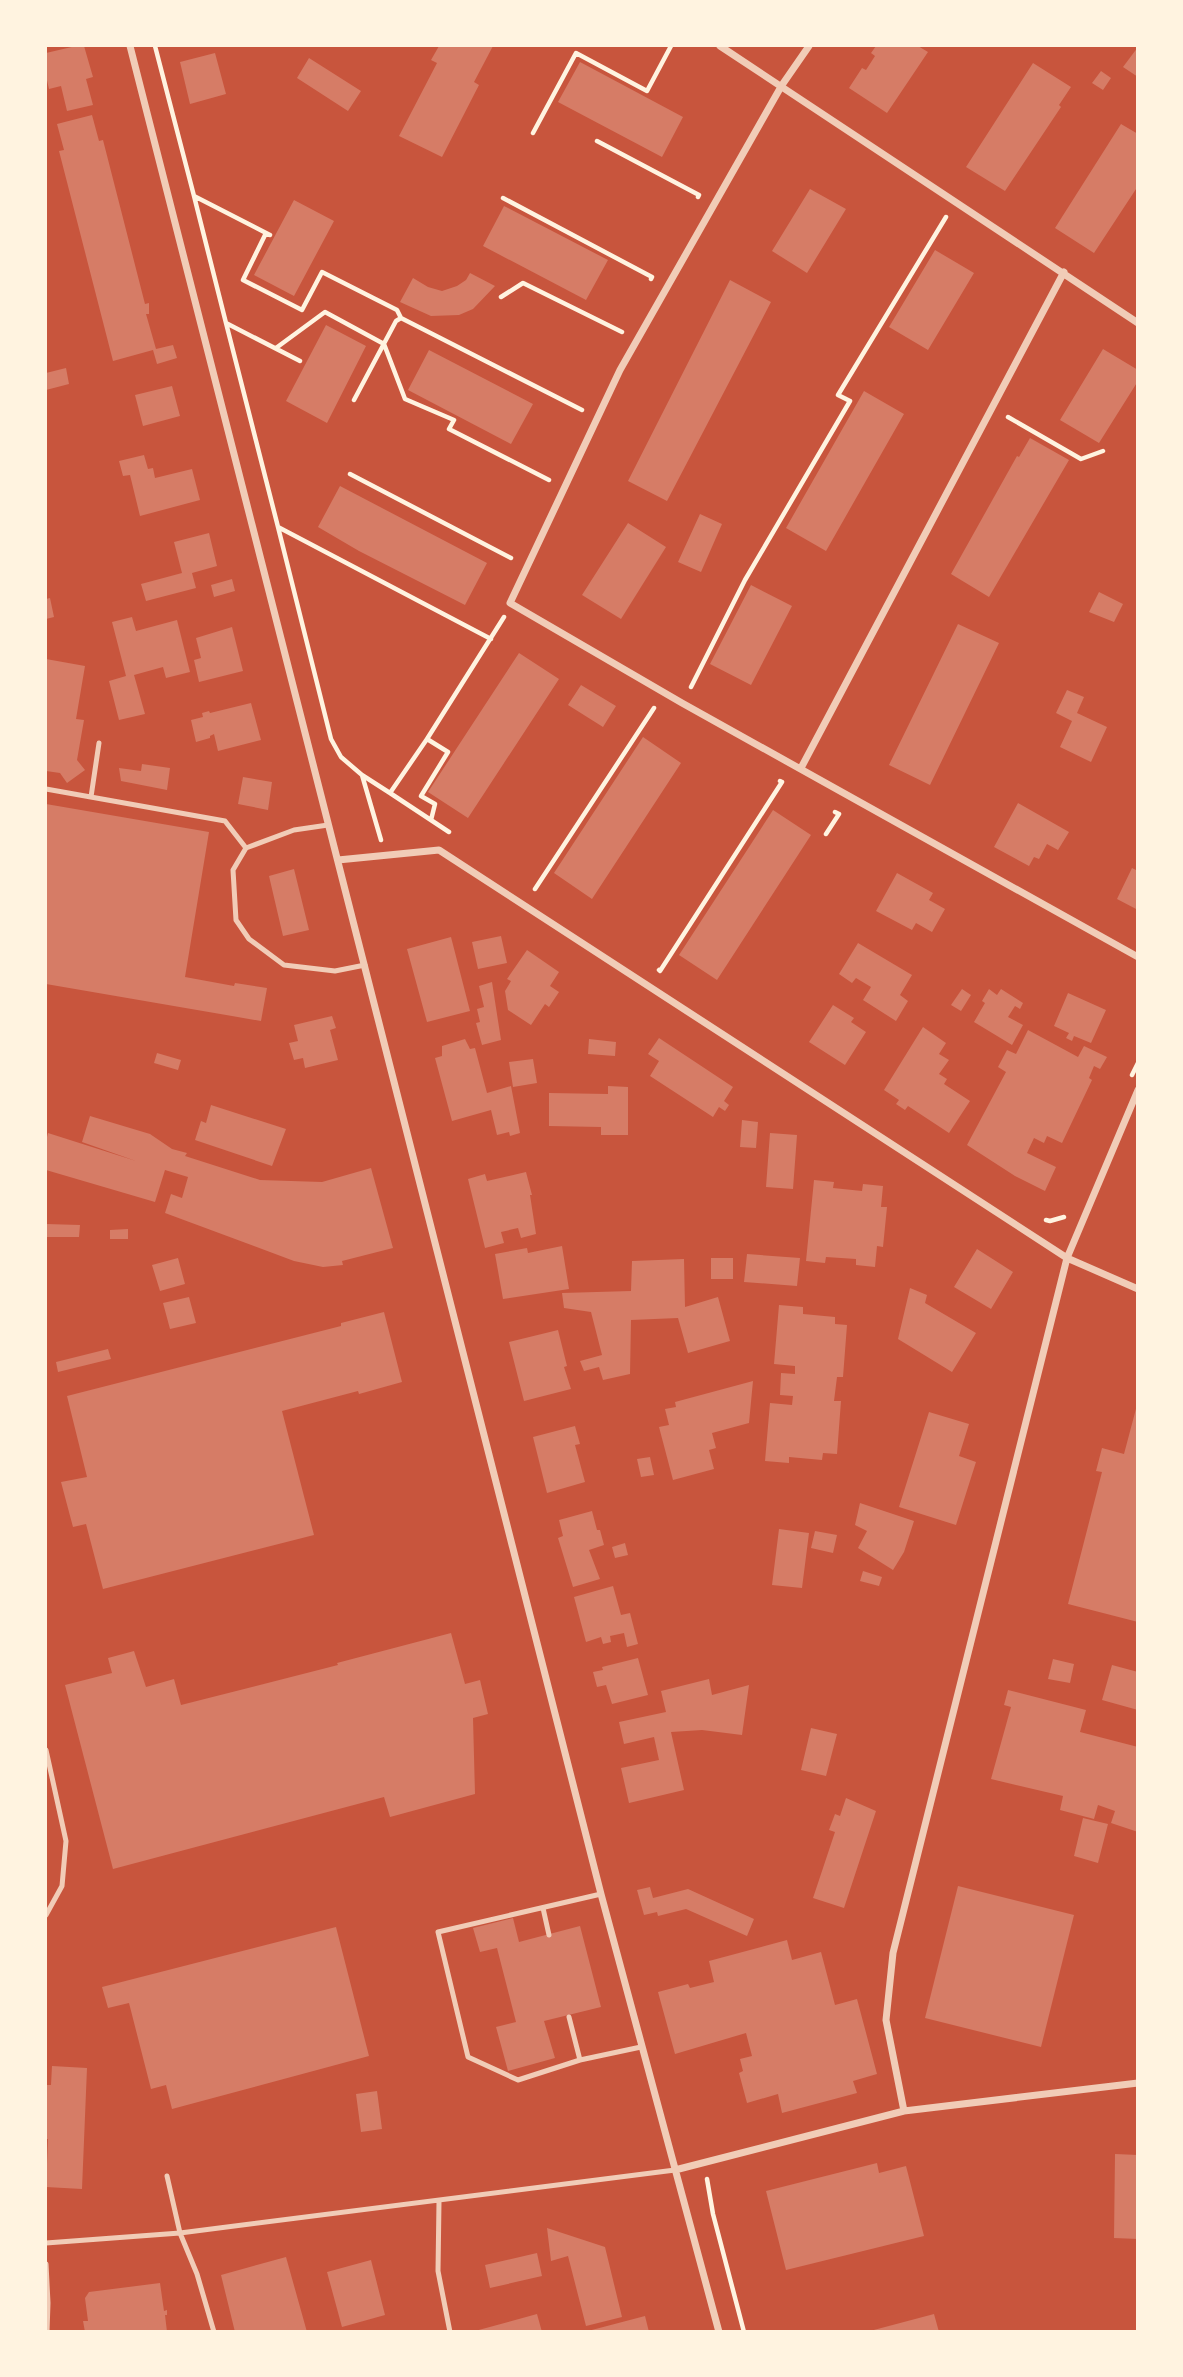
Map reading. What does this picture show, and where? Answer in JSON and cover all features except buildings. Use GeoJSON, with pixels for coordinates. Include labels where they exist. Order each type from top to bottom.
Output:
{"type":"FeatureCollection","features":[{"type":"Feature","properties":{"kind":"street"},"geometry":{"type":"LineString","coordinates":[[130,46],[601,1894],[719,2332]]}},
{"type":"Feature","properties":{"kind":"street"},"geometry":{"type":"LineString","coordinates":[[720,46],[1138,323]]}},
{"type":"Feature","properties":{"kind":"street"},"geometry":{"type":"LineString","coordinates":[[809,46],[782,85],[620,370],[510,603],[682,704],[1138,957]]}},
{"type":"Feature","properties":{"kind":"street"},"geometry":{"type":"LineString","coordinates":[[801,768],[1063,272]]}},
{"type":"Feature","properties":{"kind":"street"},"geometry":{"type":"LineString","coordinates":[[338,860],[439,850],[1067,1258],[1138,1289]]}},
{"type":"Feature","properties":{"kind":"street"},"geometry":{"type":"LineString","coordinates":[[904,2111],[886,2020],[893,1953],[1067,1258],[1138,1090]]}},
{"type":"Feature","properties":{"kind":"street"},"geometry":{"type":"LineString","coordinates":[[675,2170],[904,2111],[1138,2083]]}},
{"type":"Feature","properties":{"kind":"lane"},"geometry":{"type":"LineString","coordinates":[[91,797],[99,743]]}},
{"type":"Feature","properties":{"kind":"lane"},"geometry":{"type":"LineString","coordinates":[[46,789],[225,821],[246,848]]}},
{"type":"Feature","properties":{"kind":"lane"},"geometry":{"type":"LineString","coordinates":[[328,825],[294,830],[246,848],[233,870],[236,920],[249,939],[284,965],[335,971],[365,965]]}},
{"type":"Feature","properties":{"kind":"lane"},"geometry":{"type":"LineString","coordinates":[[46,1750],[66,1841],[62,1886],[46,1915]]}},
{"type":"Feature","properties":{"kind":"lane"},"geometry":{"type":"LineString","coordinates":[[601,1894],[438,1932],[468,2057],[518,2080],[580,2060],[641,2048]]}},
{"type":"Feature","properties":{"kind":"lane"},"geometry":{"type":"LineString","coordinates":[[543,1908],[549,1935]]}},
{"type":"Feature","properties":{"kind":"lane"},"geometry":{"type":"LineString","coordinates":[[569,2017],[580,2060]]}},
{"type":"Feature","properties":{"kind":"lane"},"geometry":{"type":"LineString","coordinates":[[46,2242],[180,2233],[675,2170]]}},
{"type":"Feature","properties":{"kind":"lane"},"geometry":{"type":"LineString","coordinates":[[167,2176],[180,2233],[197,2274],[214,2332]]}},
{"type":"Feature","properties":{"kind":"lane"},"geometry":{"type":"LineString","coordinates":[[439,2202],[438,2271],[450,2332]]}},
{"type":"Feature","properties":{"kind":"lane"},"geometry":{"type":"LineString","coordinates":[[46,2264],[47,2332]]}},
{"type":"Feature","properties":{"kind":"path"},"geometry":{"type":"LineString","coordinates":[[155,46],[331,739],[341,757],[362,775],[454,835]]}},
{"type":"Feature","properties":{"kind":"path"},"geometry":{"type":"LineString","coordinates":[[533,133],[576,54],[647,91],[671,46]]}},
{"type":"Feature","properties":{"kind":"path"},"geometry":{"type":"LineString","coordinates":[[597,141],[699,195]]}},
{"type":"Feature","properties":{"kind":"path"},"geometry":{"type":"LineString","coordinates":[[692,207],[705,185]]}},
{"type":"Feature","properties":{"kind":"path"},"geometry":{"type":"LineString","coordinates":[[194,196],[267,234],[243,280],[302,310],[322,272],[397,310],[401,318],[586,412]]}},
{"type":"Feature","properties":{"kind":"path"},"geometry":{"type":"LineString","coordinates":[[503,198],[652,277]]}},
{"type":"Feature","properties":{"kind":"path"},"geometry":{"type":"LineString","coordinates":[[682,704],[745,580],[849,401],[838,395],[956,201]]}},
{"type":"Feature","properties":{"kind":"path"},"geometry":{"type":"LineString","coordinates":[[646,288],[659,265]]}},
{"type":"Feature","properties":{"kind":"path"},"geometry":{"type":"LineString","coordinates":[[501,297],[523,283],[623,332]]}},
{"type":"Feature","properties":{"kind":"path"},"geometry":{"type":"LineString","coordinates":[[276,348],[324,312],[384,344],[405,399],[454,420],[449,429],[553,482]]}},
{"type":"Feature","properties":{"kind":"path"},"geometry":{"type":"LineString","coordinates":[[354,400],[396,321],[401,318]]}},
{"type":"Feature","properties":{"kind":"path"},"geometry":{"type":"LineString","coordinates":[[618,344],[629,321]]}},
{"type":"Feature","properties":{"kind":"path"},"geometry":{"type":"LineString","coordinates":[[226,323],[300,360]]}},
{"type":"Feature","properties":{"kind":"path"},"geometry":{"type":"LineString","coordinates":[[992,408],[1081,459],[1103,451]]}},
{"type":"Feature","properties":{"kind":"path"},"geometry":{"type":"LineString","coordinates":[[350,474],[515,560]]}},
{"type":"Feature","properties":{"kind":"path"},"geometry":{"type":"LineString","coordinates":[[278,527],[491,639]]}},
{"type":"Feature","properties":{"kind":"path"},"geometry":{"type":"LineString","coordinates":[[499,611],[516,623]]}},
{"type":"Feature","properties":{"kind":"path"},"geometry":{"type":"LineString","coordinates":[[390,793],[427,740],[505,616]]}},
{"type":"Feature","properties":{"kind":"path"},"geometry":{"type":"LineString","coordinates":[[546,896],[535,889],[653,707],[665,714]]}},
{"type":"Feature","properties":{"kind":"path"},"geometry":{"type":"LineString","coordinates":[[427,740],[448,752],[421,796],[435,804],[430,820]]}},
{"type":"Feature","properties":{"kind":"path"},"geometry":{"type":"LineString","coordinates":[[362,775],[385,855]]}},
{"type":"Feature","properties":{"kind":"path"},"geometry":{"type":"LineString","coordinates":[[660,971],[782,782],[771,776]]}},
{"type":"Feature","properties":{"kind":"path"},"geometry":{"type":"LineString","coordinates":[[826,834],[839,814],[828,807]]}},
{"type":"Feature","properties":{"kind":"path"},"geometry":{"type":"LineString","coordinates":[[649,963],[672,978]]}},
{"type":"Feature","properties":{"kind":"path"},"geometry":{"type":"LineString","coordinates":[[1126,1087],[1138,1063]]}},
{"type":"Feature","properties":{"kind":"path"},"geometry":{"type":"LineString","coordinates":[[1036,1216],[1050,1221],[1062,1219],[1072,1211]]}},
{"type":"Feature","properties":{"kind":"path"},"geometry":{"type":"LineString","coordinates":[[704,2163],[713,2214],[744,2332]]}}]}
